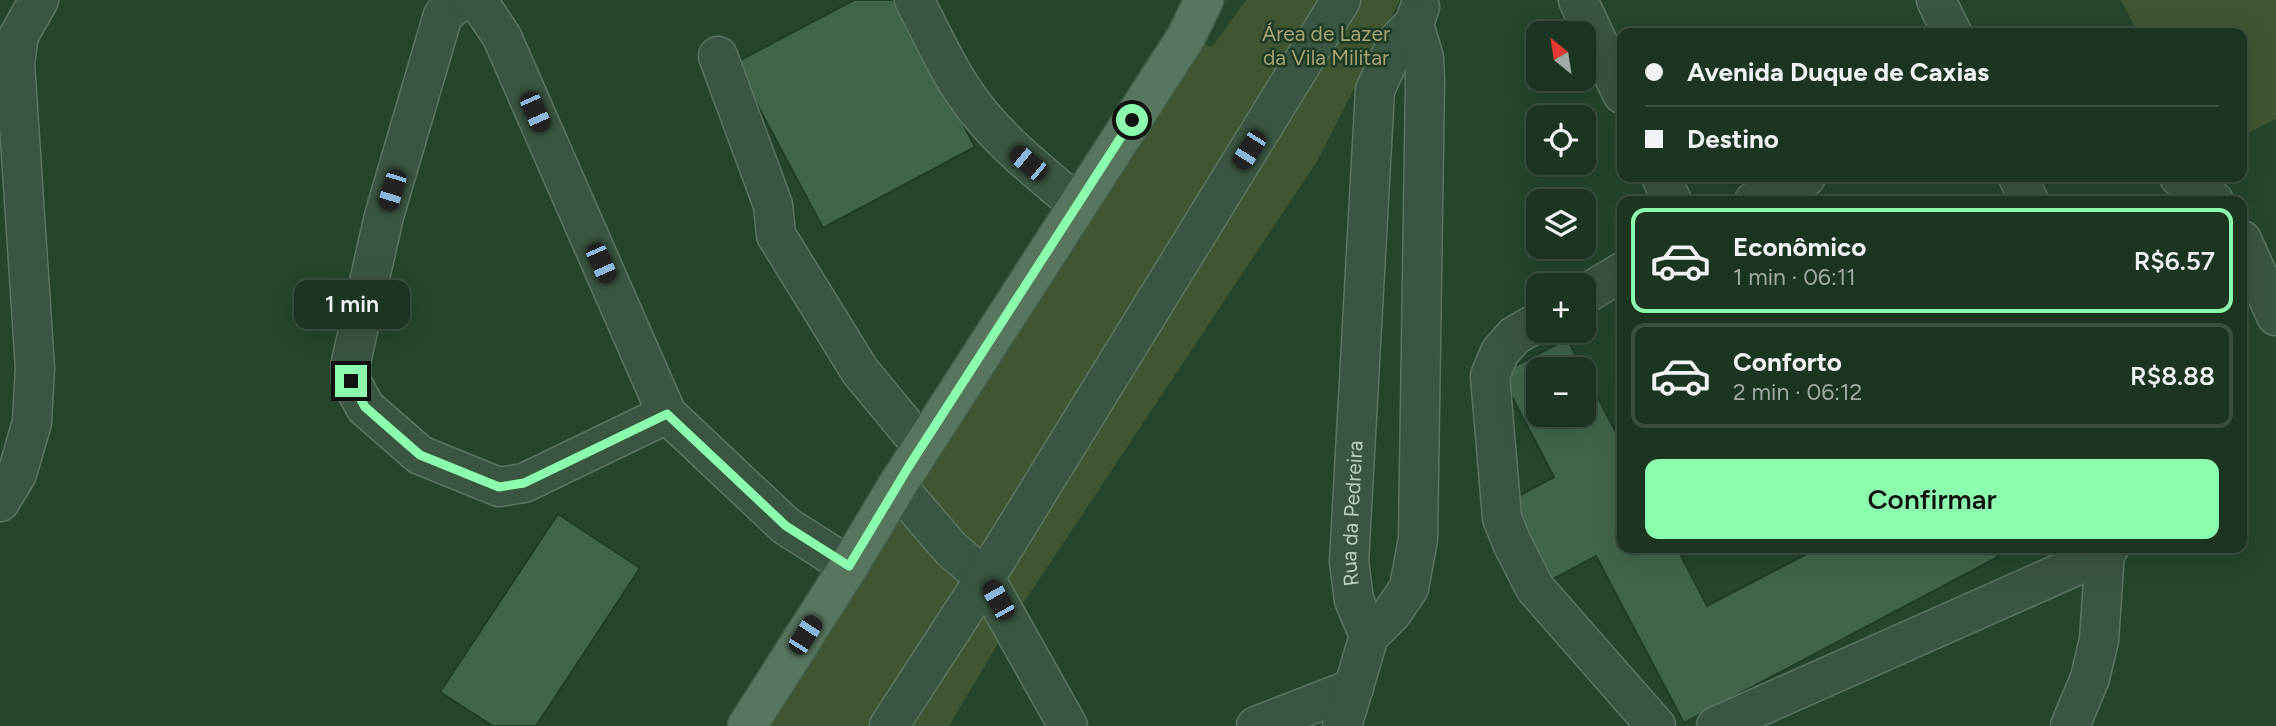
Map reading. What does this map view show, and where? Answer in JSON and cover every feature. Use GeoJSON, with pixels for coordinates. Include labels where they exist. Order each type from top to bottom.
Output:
{"type":"FeatureCollection","features":[{"type":"Feature","properties":{"kind":"main road"},"geometry":{"type":"LineString","coordinates":[[747,726],[922,446],[1186,37],[1204,0]]}},
{"type":"Feature","properties":{"kind":"main road"},"geometry":{"type":"LineString","coordinates":[[1186,37],[1224,0]]}},
{"type":"Feature","properties":{"kind":"lane"},"geometry":{"type":"LineString","coordinates":[[0,502],[17,474],[32,422],[35,368],[15,63],[9,30],[39,0]]}},
{"type":"Feature","properties":{"kind":"lane"},"geometry":{"type":"LineString","coordinates":[[463,0],[443,15],[384,216],[351,362],[351,381],[365,407],[420,455],[499,487],[524,483],[667,414]]}},
{"type":"Feature","properties":{"kind":"lane"},"geometry":{"type":"LineString","coordinates":[[471,0],[480,4],[502,37],[667,414],[786,526],[849,566]]}},
{"type":"Feature","properties":{"kind":"lane"},"geometry":{"type":"LineString","coordinates":[[914,0],[965,93],[981,115],[1012,150],[1077,204]]}},
{"type":"Feature","properties":{"kind":"lane"},"geometry":{"type":"LineString","coordinates":[[889,726],[985,578],[1341,0]]}},
{"type":"Feature","properties":{"kind":"lane"},"geometry":{"type":"LineString","coordinates":[[1578,0],[1617,83]]}},
{"type":"Feature","properties":{"kind":"lane"},"geometry":{"type":"LineString","coordinates":[[1936,0],[1950,28]]}},
{"type":"Feature","properties":{"kind":"lane","name":"Rua da Pedreira"},"geometry":{"type":"LineString","coordinates":[[1418,12],[1425,82],[1418,539],[1409,588],[1392,613],[1369,636],[1354,600],[1349,562],[1375,90],[1398,40],[1418,12]]}},
{"type":"Feature","properties":{"kind":"lane"},"geometry":{"type":"LineString","coordinates":[[718,56],[773,205],[776,235],[860,371],[922,446]]}},
{"type":"Feature","properties":{"kind":"lane"},"geometry":{"type":"LineString","coordinates":[[1765,196],[1795,182]]}},
{"type":"Feature","properties":{"kind":"lane"},"geometry":{"type":"LineString","coordinates":[[2186,182],[2207,196]]}},
{"type":"Feature","properties":{"kind":"lane"},"geometry":{"type":"LineString","coordinates":[[2247,251],[2276,316]]}},
{"type":"Feature","properties":{"kind":"lane"},"geometry":{"type":"LineString","coordinates":[[1596,288],[1617,275]]}},
{"type":"Feature","properties":{"kind":"lane"},"geometry":{"type":"LineString","coordinates":[[1526,329],[1514,336],[1500,352],[1490,376],[1502,518],[1512,544],[1535,587],[1656,726]]}},
{"type":"Feature","properties":{"kind":"lane"},"geometry":{"type":"LineString","coordinates":[[897,486],[951,549],[985,578],[1068,726]]}},
{"type":"Feature","properties":{"kind":"lane"},"geometry":{"type":"LineString","coordinates":[[1716,726],[2100,553]]}},
{"type":"Feature","properties":{"kind":"lane"},"geometry":{"type":"LineString","coordinates":[[2070,726],[2090,678],[2099,640],[2107,553]]}},
{"type":"Feature","properties":{"kind":"lane"},"geometry":{"type":"LineString","coordinates":[[1342,726],[1369,636]]}},
{"type":"Feature","properties":{"kind":"lane"},"geometry":{"type":"LineString","coordinates":[[1256,726],[1354,688]]}},
{"type":"Feature","properties":{"kind":"green space","name":"Área de Lazer da Vila Militar"},"geometry":{"type":"Polygon","coordinates":[[[1246,0],[1400,0],[1316,163],[1010,623],[949,726],[749,726],[1186,37],[1212,47],[1246,0]]]}},
{"type":"Feature","properties":{"kind":"green space"},"geometry":{"type":"Polygon","coordinates":[[[2121,0],[2276,0],[2276,119],[2247,134],[2247,28],[2135,28],[2121,0]]]}},
{"type":"Feature","properties":{"kind":"building"},"geometry":{"type":"Polygon","coordinates":[[[854,0],[897,0],[975,147],[823,228],[735,63],[854,0]]]}},
{"type":"Feature","properties":{"kind":"building"},"geometry":{"type":"Polygon","coordinates":[[[1559,343],[1569,343],[1577,357],[1533,357],[1559,343]]]}},
{"type":"Feature","properties":{"kind":"building"},"geometry":{"type":"Polygon","coordinates":[[[1526,360],[1526,424],[1500,374],[1526,360]]]}},
{"type":"Feature","properties":{"kind":"building"},"geometry":{"type":"Polygon","coordinates":[[[1596,394],[1617,434],[1617,553],[1680,553],[1707,606],[1808,553],[1996,553],[1998,557],[1684,723],[1596,556],[1546,583],[1504,504],[1554,477],[1528,427],[1596,427],[1596,394]]]}},
{"type":"Feature","properties":{"kind":"building"},"geometry":{"type":"Polygon","coordinates":[[[558,514],[640,568],[536,726],[493,726],[440,692],[558,514]]]}},
{"type":"Feature","properties":{"kind":"route"},"geometry":{"type":"LineString","coordinates":[[351,381],[365,407],[420,455],[499,487],[524,483],[667,414],[786,526],[849,566],[909,466],[1132,120]]}}]}
